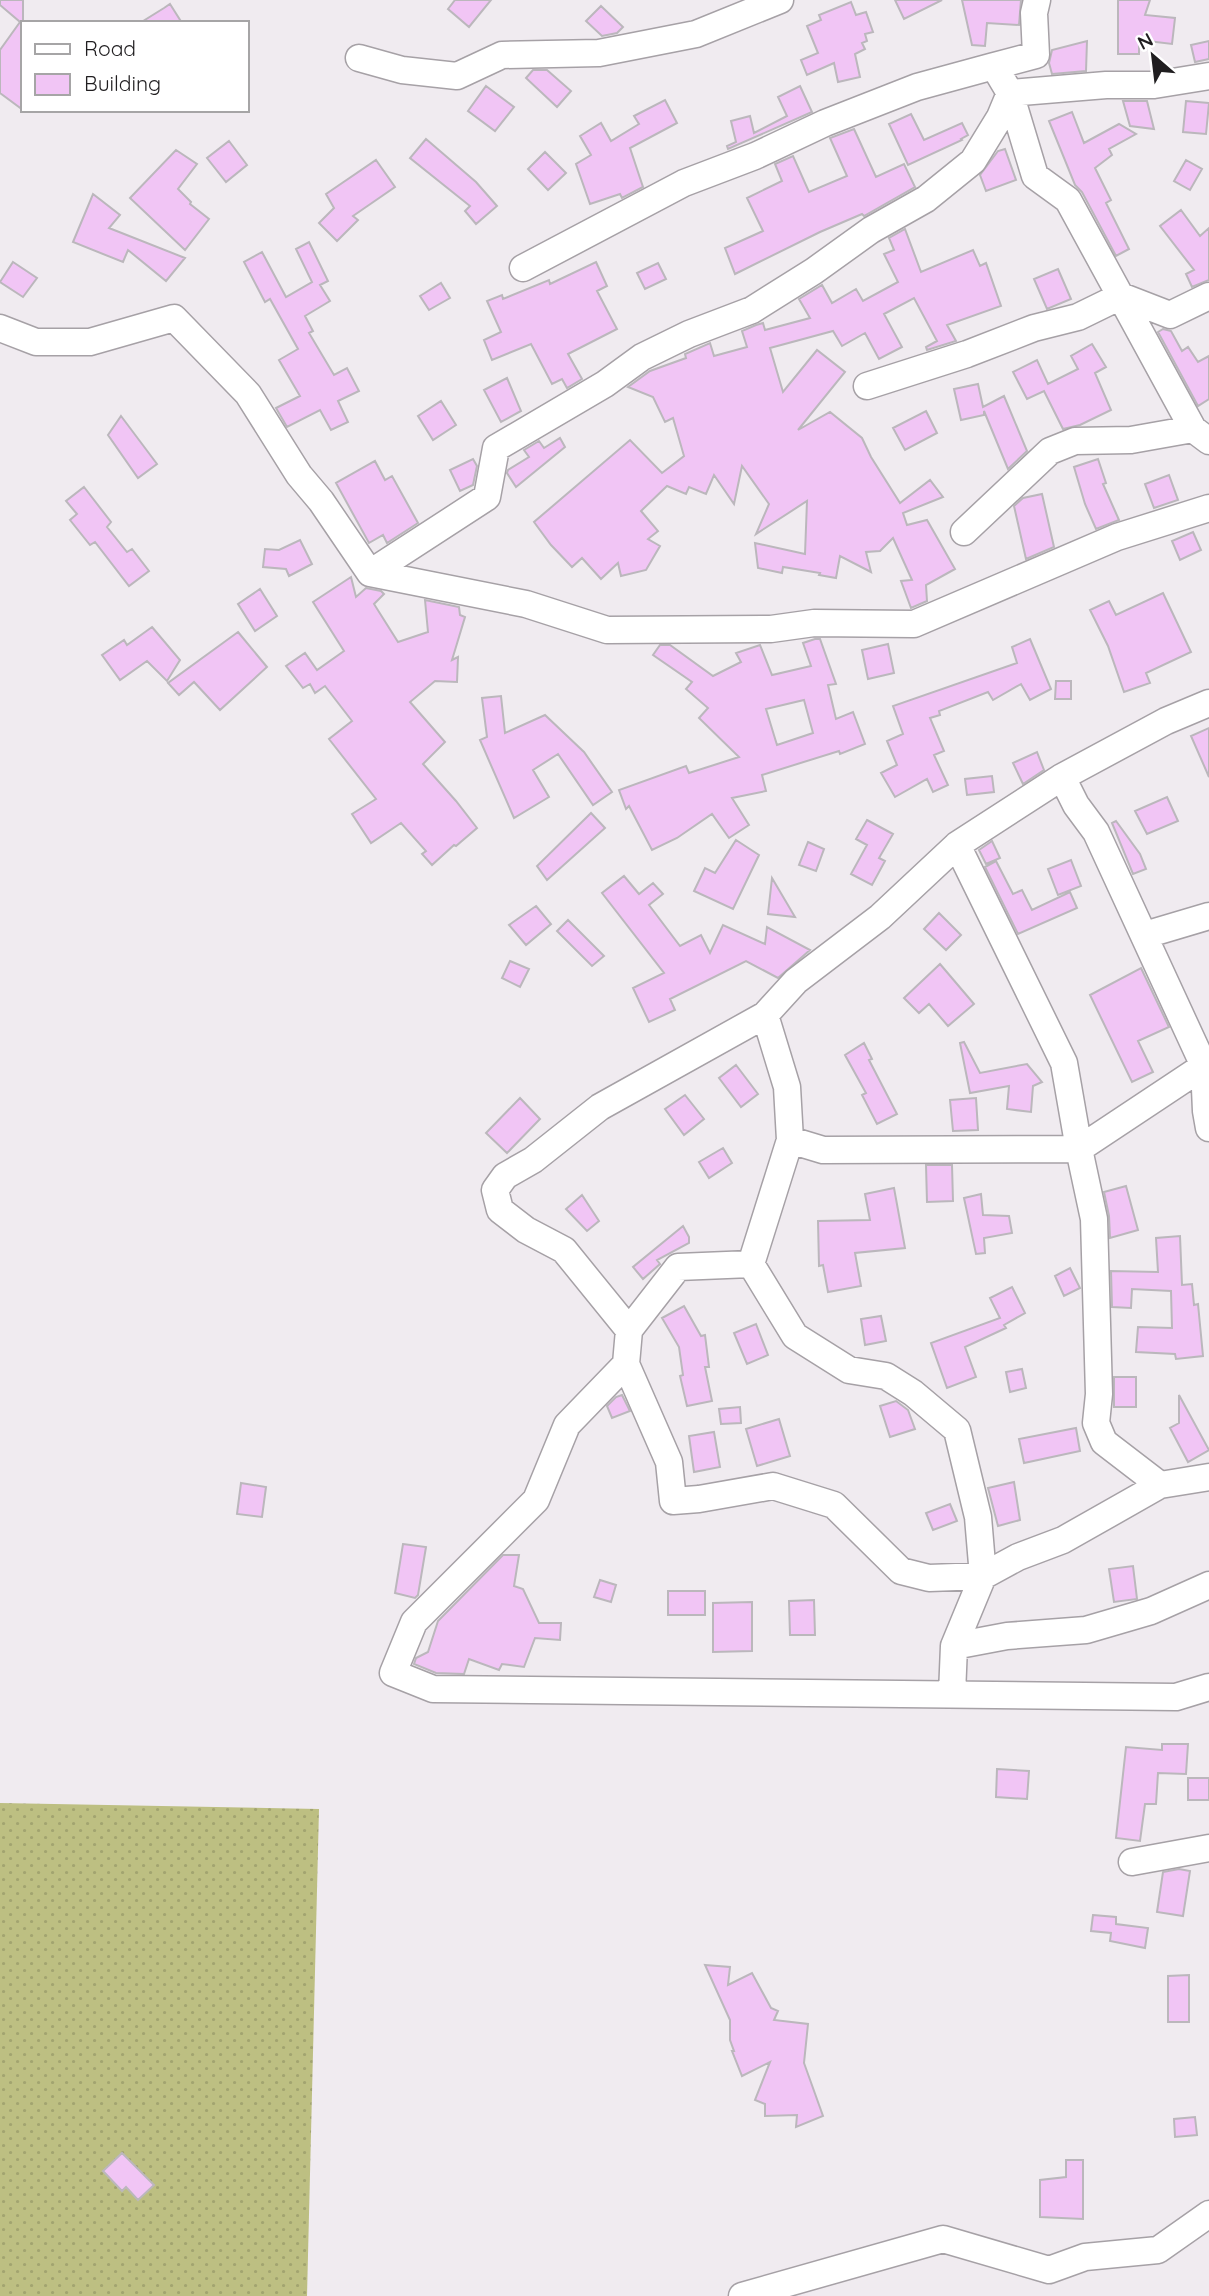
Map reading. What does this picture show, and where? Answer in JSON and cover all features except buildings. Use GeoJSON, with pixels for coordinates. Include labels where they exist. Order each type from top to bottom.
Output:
{"type":"FeatureCollection","features":[{"type":"Feature","properties":{"kind":"street"},"geometry":{"type":"LineString","coordinates":[[359,58],[402,71],[457,76],[502,55],[599,53],[696,34],[780,0]]}},
{"type":"Feature","properties":{"kind":"street"},"geometry":{"type":"LineString","coordinates":[[523,268],[684,183],[755,156],[825,123],[916,87],[1036,55],[1034,13],[1037,0]]}},
{"type":"Feature","properties":{"kind":"street"},"geometry":{"type":"LineString","coordinates":[[964,532],[1050,451],[1075,442],[1201,435],[1068,200],[1035,176],[1010,93],[994,66]]}},
{"type":"Feature","properties":{"kind":"street"},"geometry":{"type":"LineString","coordinates":[[1010,93],[1106,85],[1154,85],[1209,76]]}},
{"type":"Feature","properties":{"kind":"street"},"geometry":{"type":"LineString","coordinates":[[370,573],[487,497],[496,448],[605,384],[642,357],[690,334],[752,310],[814,271],[871,230],[926,199],[973,161],[1000,117],[1010,93]]}},
{"type":"Feature","properties":{"kind":"street"},"geometry":{"type":"LineString","coordinates":[[867,386],[967,354],[1034,328],[1078,317],[1121,296],[1170,316],[1209,296]]}},
{"type":"Feature","properties":{"kind":"street"},"geometry":{"type":"LineString","coordinates":[[0,328],[36,342],[90,342],[174,318],[248,394],[299,475],[321,501],[370,573],[526,604],[607,630],[771,629],[814,623],[914,624],[1117,537],[1209,508]]}},
{"type":"Feature","properties":{"kind":"street"},"geometry":{"type":"LineString","coordinates":[[629,1330],[564,1250],[526,1230],[500,1210],[495,1190],[505,1176],[533,1160],[600,1107],[765,1015],[796,981],[880,917],[957,845],[1062,777],[1166,721],[1209,703]]}},
{"type":"Feature","properties":{"kind":"street"},"geometry":{"type":"LineString","coordinates":[[1062,777],[1076,805],[1096,832],[1205,1066],[1208,1117]]}},
{"type":"Feature","properties":{"kind":"street"},"geometry":{"type":"LineString","coordinates":[[957,845],[1064,1063],[1094,1219],[1099,1394],[1096,1423],[1104,1442],[1160,1485]]}},
{"type":"Feature","properties":{"kind":"street"},"geometry":{"type":"LineString","coordinates":[[1145,935],[1209,916]]}},
{"type":"Feature","properties":{"kind":"street"},"geometry":{"type":"LineString","coordinates":[[765,1015],[787,1087],[790,1140],[751,1264],[795,1336],[849,1370],[886,1376],[913,1393],[957,1430],[978,1517],[983,1576],[954,1646],[952,1695]]}},
{"type":"Feature","properties":{"kind":"street"},"geometry":{"type":"LineString","coordinates":[[790,1140],[824,1150],[1079,1149],[1205,1066]]}},
{"type":"Feature","properties":{"kind":"street"},"geometry":{"type":"LineString","coordinates":[[751,1264],[678,1267],[629,1330],[626,1364],[669,1462],[673,1501],[773,1486],[834,1505],[901,1570],[929,1578],[983,1576],[1018,1557],[1063,1540],[1160,1485],[1209,1477]]}},
{"type":"Feature","properties":{"kind":"street"},"geometry":{"type":"LineString","coordinates":[[626,1364],[567,1425],[536,1500],[414,1622],[393,1673],[433,1689],[1176,1697],[1209,1687]]}},
{"type":"Feature","properties":{"kind":"street"},"geometry":{"type":"LineString","coordinates":[[954,1646],[1006,1636],[1086,1630],[1151,1611],[1209,1585]]}},
{"type":"Feature","properties":{"kind":"street"},"geometry":{"type":"LineString","coordinates":[[1132,1862],[1209,1848]]}},
{"type":"Feature","properties":{"kind":"street"},"geometry":{"type":"LineString","coordinates":[[742,2296],[943,2239],[1049,2270],[1085,2257],[1158,2250],[1209,2214]]}},
{"type":"Feature","properties":{"kind":"green space"},"geometry":{"type":"Polygon","coordinates":[[[0,1803],[319,1809],[307,2296],[0,2296],[0,1803]]]}}]}
